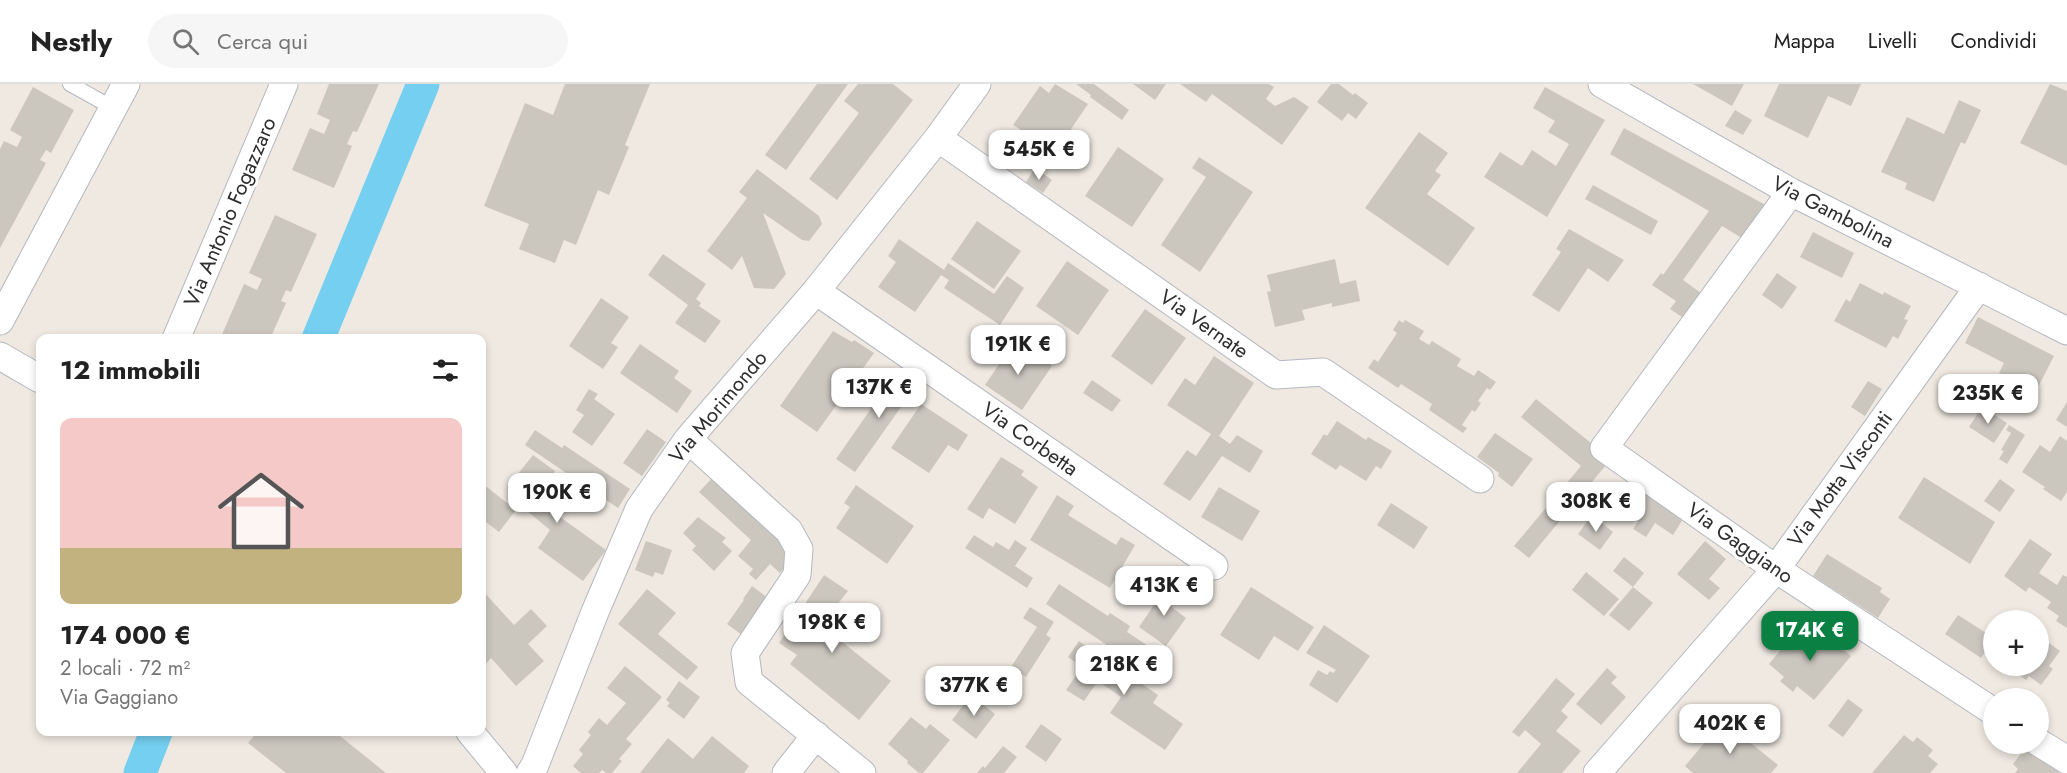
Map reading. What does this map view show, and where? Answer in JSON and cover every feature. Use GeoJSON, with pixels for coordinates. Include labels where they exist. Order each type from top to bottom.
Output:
{"type":"FeatureCollection","features":[{"type":"Feature","properties":{"kind":"street"},"geometry":{"type":"LineString","coordinates":[[0,321],[126,84]]}},
{"type":"Feature","properties":{"kind":"street","name":"Via Antonio Fogazzaro"},"geometry":{"type":"LineString","coordinates":[[178,334],[284,84]]}},
{"type":"Feature","properties":{"kind":"street","name":"Via Morimondo"},"geometry":{"type":"LineString","coordinates":[[530,773],[639,509],[688,439],[816,291],[938,138],[977,84]]}},
{"type":"Feature","properties":{"kind":"street","name":"Via Gambolina"},"geometry":{"type":"LineString","coordinates":[[1602,84],[1791,192],[2067,332]]}},
{"type":"Feature","properties":{"kind":"street","name":"Via Vernate"},"geometry":{"type":"LineString","coordinates":[[938,138],[1276,375],[1323,372],[1480,479]]}},
{"type":"Feature","properties":{"kind":"street","name":"Via Gaggiano"},"geometry":{"type":"LineString","coordinates":[[1791,192],[1604,448],[1776,569],[1983,705]]}},
{"type":"Feature","properties":{"kind":"street","name":"Via Motta Visconti"},"geometry":{"type":"LineString","coordinates":[[1597,773],[1776,569],[1979,286]]}},
{"type":"Feature","properties":{"kind":"street","name":"Via Corbetta"},"geometry":{"type":"LineString","coordinates":[[816,291],[1214,566]]}},
{"type":"Feature","properties":{"kind":"street"},"geometry":{"type":"LineString","coordinates":[[0,356],[36,377]]}},
{"type":"Feature","properties":{"kind":"street"},"geometry":{"type":"LineString","coordinates":[[688,439],[789,531],[799,549],[797,575],[745,653],[749,682],[862,773]]}},
{"type":"Feature","properties":{"kind":"street"},"geometry":{"type":"LineString","coordinates":[[786,773],[816,735]]}},
{"type":"Feature","properties":{"kind":"street"},"geometry":{"type":"LineString","coordinates":[[473,736],[504,773]]}},
{"type":"Feature","properties":{"kind":"street"},"geometry":{"type":"LineString","coordinates":[[2049,749],[2067,760]]}},
{"type":"Feature","properties":{"kind":"lane"},"geometry":{"type":"LineString","coordinates":[[70,84],[113,108]]}},
{"type":"Feature","properties":{"kind":"building"},"geometry":{"type":"Polygon","coordinates":[[[329,84],[379,84],[357,132],[353,131],[347,144],[352,146],[334,188],[292,170],[310,128],[324,134],[330,120],[317,114],[329,84]]]}},
{"type":"Feature","properties":{"kind":"building"},"geometry":{"type":"Polygon","coordinates":[[[565,84],[650,84],[625,145],[629,147],[609,195],[598,190],[576,245],[564,240],[555,263],[519,249],[529,224],[484,206],[525,103],[553,115],[565,84]]]}},
{"type":"Feature","properties":{"kind":"building"},"geometry":{"type":"Polygon","coordinates":[[[817,84],[848,84],[786,170],[765,155],[817,84]]]}},
{"type":"Feature","properties":{"kind":"building"},"geometry":{"type":"Polygon","coordinates":[[[858,84],[893,84],[913,100],[837,200],[809,179],[859,113],[844,101],[858,84]]]}},
{"type":"Feature","properties":{"kind":"building"},"geometry":{"type":"Polygon","coordinates":[[[1055,84],[1088,104],[1046,166],[1017,146],[1026,133],[1013,125],[1040,86],[1049,93],[1055,84]]]}},
{"type":"Feature","properties":{"kind":"building"},"geometry":{"type":"Polygon","coordinates":[[[1076,84],[1094,84],[1129,110],[1122,120],[1076,84]]]}},
{"type":"Feature","properties":{"kind":"building"},"geometry":{"type":"Polygon","coordinates":[[[1133,84],[1166,84],[1155,100],[1133,84]]]}},
{"type":"Feature","properties":{"kind":"building"},"geometry":{"type":"Polygon","coordinates":[[[1180,84],[1269,84],[1274,87],[1266,99],[1275,106],[1294,97],[1309,107],[1282,145],[1212,94],[1206,102],[1180,84]]]}},
{"type":"Feature","properties":{"kind":"building"},"geometry":{"type":"Polygon","coordinates":[[[1331,84],[1339,84],[1368,103],[1356,119],[1348,113],[1342,121],[1317,102],[1331,84]]]}},
{"type":"Feature","properties":{"kind":"building"},"geometry":{"type":"Polygon","coordinates":[[[1693,84],[1744,84],[1732,106],[1693,84]]]}},
{"type":"Feature","properties":{"kind":"building"},"geometry":{"type":"Polygon","coordinates":[[[1779,84],[1861,84],[1851,106],[1828,96],[1808,138],[1764,116],[1779,84]]]}},
{"type":"Feature","properties":{"kind":"building"},"geometry":{"type":"Polygon","coordinates":[[[2050,84],[2067,91],[2067,166],[2020,143],[2050,84]]]}},
{"type":"Feature","properties":{"kind":"building"},"geometry":{"type":"Polygon","coordinates":[[[33,87],[74,110],[51,153],[46,150],[40,160],[46,163],[0,248],[0,149],[4,141],[17,147],[22,137],[10,130],[33,87]]]}},
{"type":"Feature","properties":{"kind":"building"},"geometry":{"type":"Polygon","coordinates":[[[1545,87],[1605,120],[1547,217],[1484,177],[1500,152],[1522,166],[1532,150],[1556,166],[1569,144],[1548,132],[1555,121],[1533,108],[1545,87]]]}},
{"type":"Feature","properties":{"kind":"building"},"geometry":{"type":"Polygon","coordinates":[[[1959,100],[1981,110],[1965,144],[1961,142],[1934,202],[1905,189],[1907,183],[1881,172],[1907,117],[1944,134],[1959,100]]]}},
{"type":"Feature","properties":{"kind":"building"},"geometry":{"type":"Polygon","coordinates":[[[1735,110],[1752,120],[1743,135],[1725,126],[1735,110]]]}},
{"type":"Feature","properties":{"kind":"building"},"geometry":{"type":"Polygon","coordinates":[[[1624,128],[1773,209],[1750,243],[1722,226],[1683,280],[1708,298],[1691,323],[1670,309],[1676,301],[1652,285],[1661,273],[1663,275],[1709,211],[1610,154],[1624,128]]]}},
{"type":"Feature","properties":{"kind":"building"},"geometry":{"type":"Polygon","coordinates":[[[1419,132],[1448,153],[1435,171],[1441,175],[1427,194],[1475,228],[1448,266],[1365,208],[1419,132]]]}},
{"type":"Feature","properties":{"kind":"building"},"geometry":{"type":"Polygon","coordinates":[[[1118,147],[1164,179],[1132,227],[1085,196],[1118,147]]]}},
{"type":"Feature","properties":{"kind":"building"},"geometry":{"type":"Polygon","coordinates":[[[1199,157],[1253,192],[1200,272],[1161,245],[1206,177],[1192,168],[1199,157]]]}},
{"type":"Feature","properties":{"kind":"building"},"geometry":{"type":"Polygon","coordinates":[[[1035,168],[1052,180],[1043,193],[1026,182],[1035,168]]]}},
{"type":"Feature","properties":{"kind":"building"},"geometry":{"type":"Polygon","coordinates":[[[757,169],[819,216],[822,224],[809,241],[802,240],[763,213],[786,274],[774,289],[754,288],[742,256],[732,270],[707,251],[747,198],[739,192],[757,169]]]}},
{"type":"Feature","properties":{"kind":"building"},"geometry":{"type":"Polygon","coordinates":[[[1593,185],[1658,221],[1651,235],[1585,199],[1593,185]]]}},
{"type":"Feature","properties":{"kind":"building"},"geometry":{"type":"Polygon","coordinates":[[[275,215],[317,234],[291,292],[286,290],[281,301],[286,303],[272,334],[222,334],[244,284],[257,290],[262,279],[249,273],[275,215]]]}},
{"type":"Feature","properties":{"kind":"building"},"geometry":{"type":"Polygon","coordinates":[[[977,221],[1021,251],[994,289],[951,259],[977,221]]]}},
{"type":"Feature","properties":{"kind":"building"},"geometry":{"type":"Polygon","coordinates":[[[1569,229],[1624,260],[1608,282],[1588,268],[1559,312],[1532,295],[1561,252],[1556,249],[1569,229]]]}},
{"type":"Feature","properties":{"kind":"building"},"geometry":{"type":"Polygon","coordinates":[[[1813,232],[1854,253],[1842,278],[1800,257],[1813,232]]]}},
{"type":"Feature","properties":{"kind":"building"},"geometry":{"type":"Polygon","coordinates":[[[899,239],[944,270],[948,263],[994,294],[1007,276],[1024,288],[1000,325],[944,288],[949,280],[941,275],[915,312],[878,287],[896,262],[888,256],[899,239]]]}},
{"type":"Feature","properties":{"kind":"building"},"geometry":{"type":"Polygon","coordinates":[[[663,254],[706,284],[696,299],[701,303],[699,306],[721,321],[705,343],[675,323],[688,305],[648,275],[663,254]]]}},
{"type":"Feature","properties":{"kind":"building"},"geometry":{"type":"Polygon","coordinates":[[[1335,259],[1340,284],[1356,280],[1360,301],[1332,307],[1332,303],[1302,310],[1305,320],[1275,327],[1267,292],[1271,291],[1267,275],[1335,259]]]}},
{"type":"Feature","properties":{"kind":"building"},"geometry":{"type":"Polygon","coordinates":[[[1067,261],[1109,290],[1078,335],[1036,306],[1067,261]]]}},
{"type":"Feature","properties":{"kind":"building"},"geometry":{"type":"Polygon","coordinates":[[[1777,273],[1797,287],[1782,309],[1762,295],[1777,273]]]}},
{"type":"Feature","properties":{"kind":"building"},"geometry":{"type":"Polygon","coordinates":[[[1860,283],[1911,306],[1904,319],[1908,320],[1898,339],[1893,336],[1886,348],[1834,321],[1846,299],[1850,302],[1860,283]]]}},
{"type":"Feature","properties":{"kind":"building"},"geometry":{"type":"Polygon","coordinates":[[[601,298],[629,317],[611,343],[618,347],[603,369],[569,346],[601,298]]]}},
{"type":"Feature","properties":{"kind":"building"},"geometry":{"type":"Polygon","coordinates":[[[1145,309],[1186,338],[1152,385],[1111,356],[1145,309]]]}},
{"type":"Feature","properties":{"kind":"building"},"geometry":{"type":"Polygon","coordinates":[[[1978,317],[2054,356],[2036,391],[1999,373],[2004,363],[1965,343],[1978,317]]]}},
{"type":"Feature","properties":{"kind":"building"},"geometry":{"type":"Polygon","coordinates":[[[1399,320],[1403,323],[1405,320],[1424,331],[1419,339],[1429,345],[1432,341],[1461,359],[1457,366],[1474,376],[1478,370],[1496,382],[1490,390],[1487,388],[1478,401],[1481,403],[1475,412],[1472,410],[1462,425],[1467,428],[1463,433],[1429,410],[1432,404],[1401,384],[1398,388],[1368,368],[1374,359],[1378,362],[1397,333],[1393,330],[1399,320]]]}},
{"type":"Feature","properties":{"kind":"building"},"geometry":{"type":"Polygon","coordinates":[[[833,331],[852,342],[854,340],[874,353],[817,432],[780,406],[833,331]]]}},
{"type":"Feature","properties":{"kind":"building"},"geometry":{"type":"Polygon","coordinates":[[[1015,341],[1052,366],[1022,410],[985,385],[1015,341]]]}},
{"type":"Feature","properties":{"kind":"building"},"geometry":{"type":"Polygon","coordinates":[[[640,344],[679,371],[674,378],[692,391],[677,413],[620,373],[640,344]]]}},
{"type":"Feature","properties":{"kind":"building"},"geometry":{"type":"Polygon","coordinates":[[[1214,356],[1254,383],[1219,436],[1230,444],[1237,435],[1263,451],[1250,473],[1222,456],[1190,501],[1163,484],[1187,450],[1196,456],[1211,434],[1167,405],[1185,378],[1195,385],[1214,356]]]}},
{"type":"Feature","properties":{"kind":"building"},"geometry":{"type":"Polygon","coordinates":[[[906,365],[923,376],[855,472],[836,459],[877,400],[880,402],[906,365]]]}},
{"type":"Feature","properties":{"kind":"building"},"geometry":{"type":"Polygon","coordinates":[[[1092,380],[1121,400],[1112,412],[1083,393],[1092,380]]]}},
{"type":"Feature","properties":{"kind":"building"},"geometry":{"type":"Polygon","coordinates":[[[1868,381],[1882,389],[1865,416],[1851,407],[1868,381]]]}},
{"type":"Feature","properties":{"kind":"building"},"geometry":{"type":"Polygon","coordinates":[[[589,389],[598,394],[594,399],[615,414],[592,446],[572,432],[584,415],[576,410],[589,389]]]}},
{"type":"Feature","properties":{"kind":"building"},"geometry":{"type":"Polygon","coordinates":[[[1536,399],[1611,459],[1529,558],[1514,546],[1581,466],[1521,417],[1536,399]]]}},
{"type":"Feature","properties":{"kind":"building"},"geometry":{"type":"Polygon","coordinates":[[[2067,402],[2067,427],[2056,420],[2067,402]]]}},
{"type":"Feature","properties":{"kind":"building"},"geometry":{"type":"Polygon","coordinates":[[[921,404],[968,435],[958,451],[948,445],[929,473],[891,448],[921,404]]]}},
{"type":"Feature","properties":{"kind":"building"},"geometry":{"type":"Polygon","coordinates":[[[1982,407],[2007,423],[1994,443],[1969,427],[1982,407]]]}},
{"type":"Feature","properties":{"kind":"building"},"geometry":{"type":"Polygon","coordinates":[[[1337,421],[1366,440],[1368,437],[1392,451],[1381,469],[1376,466],[1366,481],[1340,465],[1336,470],[1311,454],[1324,434],[1327,436],[1337,421]]]}},
{"type":"Feature","properties":{"kind":"building"},"geometry":{"type":"Polygon","coordinates":[[[2009,425],[2025,435],[2007,464],[1999,459],[2004,451],[2001,450],[2011,433],[2006,430],[2009,425]]]}},
{"type":"Feature","properties":{"kind":"building"},"geometry":{"type":"Polygon","coordinates":[[[647,429],[666,442],[642,476],[623,463],[647,429]]]}},
{"type":"Feature","properties":{"kind":"building"},"geometry":{"type":"Polygon","coordinates":[[[535,430],[562,448],[564,445],[630,489],[618,508],[525,445],[535,430]]]}},
{"type":"Feature","properties":{"kind":"building"},"geometry":{"type":"Polygon","coordinates":[[[1495,433],[1533,459],[1512,487],[1498,476],[1499,473],[1477,457],[1495,433]]]}},
{"type":"Feature","properties":{"kind":"building"},"geometry":{"type":"Polygon","coordinates":[[[2060,436],[2067,441],[2067,492],[2061,501],[2022,472],[2040,445],[2050,452],[2060,436]]]}},
{"type":"Feature","properties":{"kind":"building"},"geometry":{"type":"Polygon","coordinates":[[[533,455],[555,471],[540,491],[565,511],[560,517],[606,550],[583,581],[538,548],[550,530],[527,511],[523,499],[516,493],[526,480],[518,474],[533,455]]]}},
{"type":"Feature","properties":{"kind":"building"},"geometry":{"type":"Polygon","coordinates":[[[1001,457],[1024,471],[1021,475],[1038,487],[1015,524],[989,508],[983,519],[967,509],[1001,457]]]}},
{"type":"Feature","properties":{"kind":"building"},"geometry":{"type":"Polygon","coordinates":[[[1632,474],[1688,511],[1673,535],[1655,523],[1646,537],[1633,529],[1643,514],[1617,497],[1632,474]]]}},
{"type":"Feature","properties":{"kind":"building"},"geometry":{"type":"Polygon","coordinates":[[[715,475],[796,555],[780,573],[770,564],[756,580],[749,574],[753,569],[738,556],[751,540],[699,492],[715,475]]]}},
{"type":"Feature","properties":{"kind":"building"},"geometry":{"type":"Polygon","coordinates":[[[1924,477],[1995,522],[1970,564],[1898,518],[1924,477]]]}},
{"type":"Feature","properties":{"kind":"building"},"geometry":{"type":"Polygon","coordinates":[[[2000,479],[2015,490],[2000,512],[1984,501],[2000,479]]]}},
{"type":"Feature","properties":{"kind":"building"},"geometry":{"type":"Polygon","coordinates":[[[856,485],[914,526],[887,564],[836,528],[850,507],[844,503],[856,485]]]}},
{"type":"Feature","properties":{"kind":"building"},"geometry":{"type":"Polygon","coordinates":[[[486,486],[516,510],[499,532],[486,522],[486,486]]]}},
{"type":"Feature","properties":{"kind":"building"},"geometry":{"type":"Polygon","coordinates":[[[1219,487],[1260,511],[1242,541],[1201,517],[1219,487]]]}},
{"type":"Feature","properties":{"kind":"building"},"geometry":{"type":"Polygon","coordinates":[[[1057,495],[1074,506],[1068,515],[1116,545],[1121,537],[1135,545],[1110,588],[1030,540],[1057,495]]]}},
{"type":"Feature","properties":{"kind":"building"},"geometry":{"type":"Polygon","coordinates":[[[1391,503],[1428,527],[1414,549],[1377,525],[1391,503]]]}},
{"type":"Feature","properties":{"kind":"building"},"geometry":{"type":"Polygon","coordinates":[[[1592,515],[1613,532],[1600,550],[1578,534],[1592,515]]]}},
{"type":"Feature","properties":{"kind":"building"},"geometry":{"type":"Polygon","coordinates":[[[698,517],[726,538],[722,542],[732,551],[714,571],[692,550],[696,546],[683,533],[698,517]]]}},
{"type":"Feature","properties":{"kind":"building"},"geometry":{"type":"Polygon","coordinates":[[[974,535],[993,547],[996,542],[1009,550],[1015,540],[1027,548],[1015,566],[1033,578],[1027,588],[965,548],[974,535]]]}},
{"type":"Feature","properties":{"kind":"building"},"geometry":{"type":"Polygon","coordinates":[[[2030,539],[2052,554],[2039,573],[2057,585],[2063,575],[2067,577],[2067,628],[2056,621],[2059,616],[2047,608],[2051,602],[2029,587],[2026,592],[2004,576],[2030,539]]]}},
{"type":"Feature","properties":{"kind":"building"},"geometry":{"type":"Polygon","coordinates":[[[646,541],[672,550],[663,575],[655,572],[653,577],[635,570],[646,541]]]}},
{"type":"Feature","properties":{"kind":"building"},"geometry":{"type":"Polygon","coordinates":[[[1705,541],[1726,559],[1709,579],[1720,588],[1709,600],[1677,574],[1705,541]]]}},
{"type":"Feature","properties":{"kind":"building"},"geometry":{"type":"Polygon","coordinates":[[[1827,554],[1882,588],[1880,592],[1890,599],[1878,618],[1813,576],[1827,554]]]}},
{"type":"Feature","properties":{"kind":"building"},"geometry":{"type":"Polygon","coordinates":[[[1624,557],[1644,573],[1633,587],[1613,571],[1624,557]]]}},
{"type":"Feature","properties":{"kind":"building"},"geometry":{"type":"Polygon","coordinates":[[[1586,572],[1619,599],[1604,616],[1572,590],[1586,572]]]}},
{"type":"Feature","properties":{"kind":"building"},"geometry":{"type":"Polygon","coordinates":[[[824,575],[848,591],[821,625],[891,681],[859,720],[790,664],[797,655],[779,643],[824,575]]]}},
{"type":"Feature","properties":{"kind":"building"},"geometry":{"type":"Polygon","coordinates":[[[1169,583],[1181,591],[1170,606],[1186,618],[1166,646],[1139,627],[1169,583]]]}},
{"type":"Feature","properties":{"kind":"building"},"geometry":{"type":"Polygon","coordinates":[[[1059,584],[1108,616],[1110,613],[1130,626],[1127,632],[1165,657],[1153,676],[1046,604],[1059,584]]]}},
{"type":"Feature","properties":{"kind":"building"},"geometry":{"type":"Polygon","coordinates":[[[752,586],[772,601],[745,637],[727,624],[752,586]]]}},
{"type":"Feature","properties":{"kind":"building"},"geometry":{"type":"Polygon","coordinates":[[[1251,587],[1314,627],[1298,651],[1274,636],[1259,660],[1220,635],[1251,587]]]}},
{"type":"Feature","properties":{"kind":"building"},"geometry":{"type":"Polygon","coordinates":[[[1633,587],[1653,603],[1629,631],[1609,615],[1633,587]]]}},
{"type":"Feature","properties":{"kind":"building"},"geometry":{"type":"Polygon","coordinates":[[[647,589],[676,613],[658,634],[698,667],[687,680],[618,624],[647,589]]]}},
{"type":"Feature","properties":{"kind":"building"},"geometry":{"type":"Polygon","coordinates":[[[486,594],[514,625],[531,609],[547,626],[528,644],[544,661],[516,686],[491,658],[486,664],[486,594]]]}},
{"type":"Feature","properties":{"kind":"building"},"geometry":{"type":"Polygon","coordinates":[[[1030,607],[1054,622],[1046,635],[1051,638],[1026,677],[1011,667],[1037,627],[1023,618],[1030,607]]]}},
{"type":"Feature","properties":{"kind":"building"},"geometry":{"type":"Polygon","coordinates":[[[1958,615],[1983,631],[1983,655],[1981,658],[1945,634],[1958,615]]]}},
{"type":"Feature","properties":{"kind":"building"},"geometry":{"type":"Polygon","coordinates":[[[1807,624],[1829,643],[1832,640],[1851,656],[1814,700],[1797,686],[1793,692],[1780,681],[1784,677],[1769,664],[1783,647],[1786,649],[1807,624]]]}},
{"type":"Feature","properties":{"kind":"building"},"geometry":{"type":"Polygon","coordinates":[[[1324,625],[1370,656],[1337,703],[1309,685],[1318,670],[1327,675],[1330,671],[1333,673],[1336,670],[1306,653],[1324,625]]]}},
{"type":"Feature","properties":{"kind":"building"},"geometry":{"type":"Polygon","coordinates":[[[1079,641],[1158,695],[1153,703],[1183,724],[1165,750],[1110,713],[1121,697],[1098,681],[1084,701],[1066,690],[1082,667],[1068,657],[1079,641]]]}},
{"type":"Feature","properties":{"kind":"building"},"geometry":{"type":"Polygon","coordinates":[[[2049,643],[2060,651],[2049,666],[2049,643]]]}},
{"type":"Feature","properties":{"kind":"building"},"geometry":{"type":"Polygon","coordinates":[[[625,666],[662,697],[626,739],[632,744],[619,759],[622,761],[612,773],[602,770],[599,773],[581,773],[573,766],[583,754],[579,750],[591,735],[588,732],[599,718],[607,725],[626,703],[607,688],[625,666]]]}},
{"type":"Feature","properties":{"kind":"building"},"geometry":{"type":"Polygon","coordinates":[[[1607,668],[1617,677],[1611,683],[1626,697],[1601,725],[1576,704],[1607,668]]]}},
{"type":"Feature","properties":{"kind":"building"},"geometry":{"type":"Polygon","coordinates":[[[2029,676],[2048,676],[2041,685],[2029,676]]]}},
{"type":"Feature","properties":{"kind":"building"},"geometry":{"type":"Polygon","coordinates":[[[1556,678],[1575,694],[1561,711],[1568,717],[1556,731],[1581,751],[1562,773],[1517,773],[1541,744],[1525,730],[1519,737],[1512,732],[1556,678]]]}},
{"type":"Feature","properties":{"kind":"building"},"geometry":{"type":"Polygon","coordinates":[[[679,681],[700,697],[684,719],[667,706],[670,703],[666,700],[679,681]]]}},
{"type":"Feature","properties":{"kind":"building"},"geometry":{"type":"Polygon","coordinates":[[[971,695],[995,714],[976,739],[952,720],[971,695]]]}},
{"type":"Feature","properties":{"kind":"building"},"geometry":{"type":"Polygon","coordinates":[[[1848,699],[1863,710],[1843,737],[1828,726],[1848,699]]]}},
{"type":"Feature","properties":{"kind":"building"},"geometry":{"type":"Polygon","coordinates":[[[911,717],[926,729],[930,724],[950,740],[923,773],[919,773],[888,744],[911,717]]]}},
{"type":"Feature","properties":{"kind":"building"},"geometry":{"type":"Polygon","coordinates":[[[1728,719],[1741,730],[1738,733],[1778,765],[1771,773],[1693,773],[1685,766],[1728,719]]]}},
{"type":"Feature","properties":{"kind":"building"},"geometry":{"type":"Polygon","coordinates":[[[1041,724],[1062,739],[1046,762],[1025,747],[1041,724]]]}},
{"type":"Feature","properties":{"kind":"building"},"geometry":{"type":"Polygon","coordinates":[[[1904,735],[1913,742],[1917,737],[1933,750],[1928,756],[1938,764],[1930,773],[1872,773],[1904,735]]]}},
{"type":"Feature","properties":{"kind":"building"},"geometry":{"type":"Polygon","coordinates":[[[254,736],[340,736],[386,773],[286,773],[248,743],[254,736]]]}},
{"type":"Feature","properties":{"kind":"building"},"geometry":{"type":"Polygon","coordinates":[[[712,736],[749,766],[744,773],[640,773],[668,738],[693,759],[712,736]]]}},
{"type":"Feature","properties":{"kind":"building"},"geometry":{"type":"Polygon","coordinates":[[[1003,746],[1017,757],[1004,773],[977,773],[983,766],[985,768],[1003,746]]]}},
{"type":"Feature","properties":{"kind":"building"},"geometry":{"type":"Polygon","coordinates":[[[2021,754],[2035,754],[2060,773],[2015,773],[2018,769],[2013,764],[2021,754]]]}},
{"type":"Feature","properties":{"kind":"waterway"},"geometry":{"type":"LineString","coordinates":[[320,334],[423,84]]}},
{"type":"Feature","properties":{"kind":"waterway"},"geometry":{"type":"LineString","coordinates":[[140,773],[154,736]]}}]}
